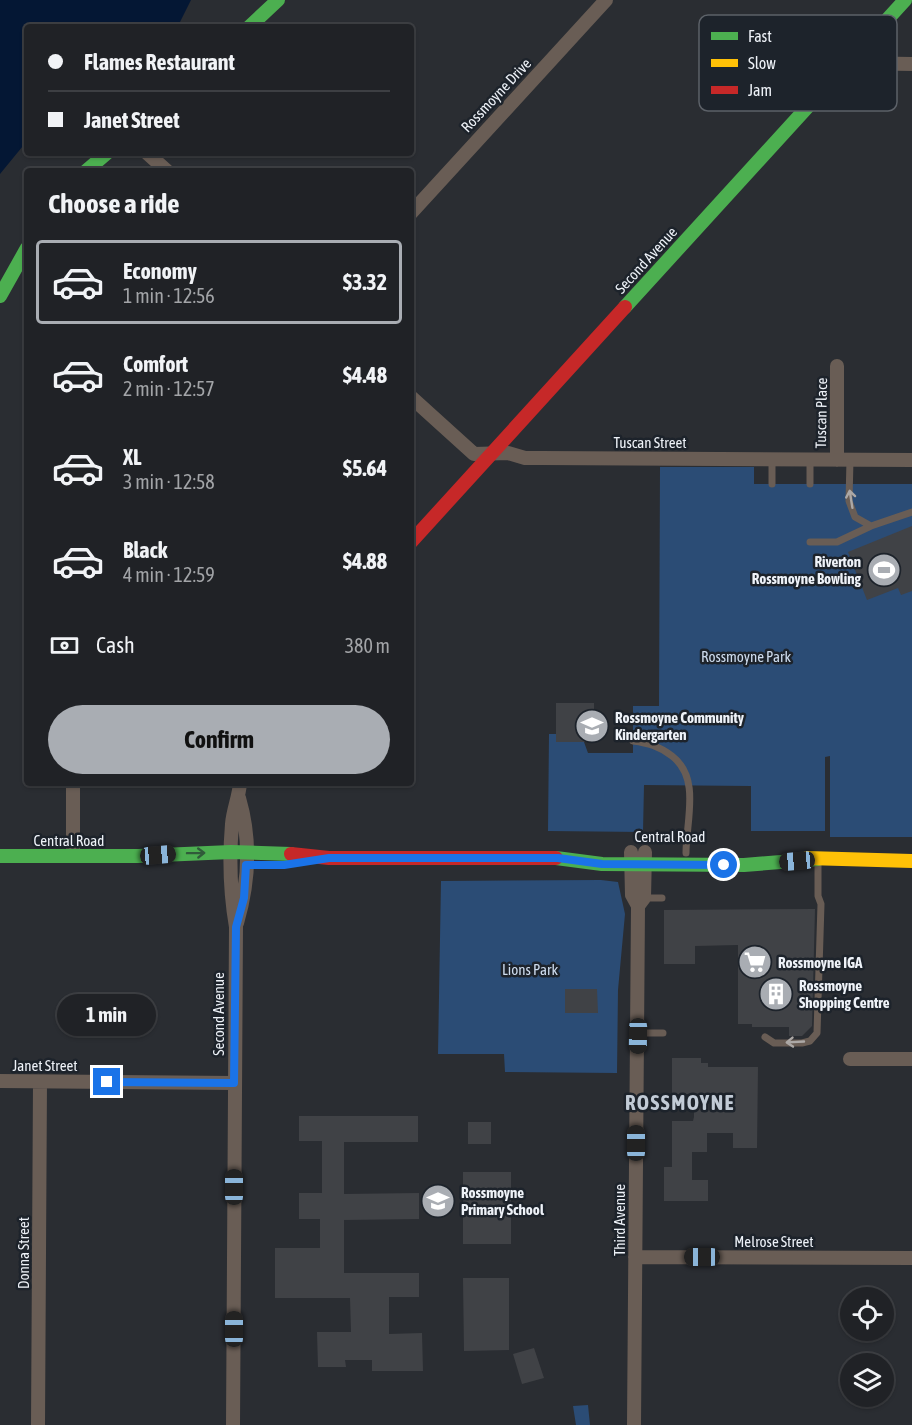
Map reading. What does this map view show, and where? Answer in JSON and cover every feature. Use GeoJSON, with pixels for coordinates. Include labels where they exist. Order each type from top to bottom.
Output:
{"type":"FeatureCollection","features":[{"type":"Feature","properties":{"kind":"street"},"geometry":{"type":"LineString","coordinates":[[252,24],[278,0]]}},
{"type":"Feature","properties":{"kind":"street","name":"Rossmoyne Drive"},"geometry":{"type":"LineString","coordinates":[[414,210],[606,0]]}},
{"type":"Feature","properties":{"kind":"street","name":"Second Avenue"},"geometry":{"type":"LineString","coordinates":[[891,15],[905,0]]}},
{"type":"Feature","properties":{"kind":"street"},"geometry":{"type":"LineString","coordinates":[[897,64],[912,64]]}},
{"type":"Feature","properties":{"kind":"street","name":"Second Avenue"},"geometry":{"type":"LineString","coordinates":[[414,539],[804,111]]}},
{"type":"Feature","properties":{"kind":"street"},"geometry":{"type":"LineString","coordinates":[[90,168],[104,156]]}},
{"type":"Feature","properties":{"kind":"street"},"geometry":{"type":"LineString","coordinates":[[150,156],[164,168]]}},
{"type":"Feature","properties":{"kind":"street"},"geometry":{"type":"LineString","coordinates":[[0,296],[24,253]]}},
{"type":"Feature","properties":{"kind":"street","name":"Tuscan Place"},"geometry":{"type":"LineString","coordinates":[[837,366],[843,460]]}},
{"type":"Feature","properties":{"kind":"street","name":"Tuscan Street"},"geometry":{"type":"LineString","coordinates":[[414,400],[474,454],[508,453],[525,458],[912,460]]}},
{"type":"Feature","properties":{"kind":"street"},"geometry":{"type":"LineString","coordinates":[[73,786],[73,856]]}},
{"type":"Feature","properties":{"kind":"street","name":"Second Avenue"},"geometry":{"type":"LineString","coordinates":[[233,1425],[236,927],[231,898],[231,858],[232,822],[240,786]]}},
{"type":"Feature","properties":{"kind":"street","name":"Second Avenue"},"geometry":{"type":"LineString","coordinates":[[236,927],[244,898],[247,859],[246,822],[239,798]]}},
{"type":"Feature","properties":{"kind":"street","name":"Central Road"},"geometry":{"type":"LineString","coordinates":[[0,856],[138,856],[177,865],[231,858],[284,865],[329,858],[558,858],[600,852],[638,859],[755,865],[818,859]]}},
{"type":"Feature","properties":{"kind":"street","name":"Central Road"},"geometry":{"type":"LineString","coordinates":[[638,859],[686,853],[755,853],[818,859],[912,861]]}},
{"type":"Feature","properties":{"kind":"street","name":"Third Avenue"},"geometry":{"type":"LineString","coordinates":[[634,1425],[641,902],[638,859]]}},
{"type":"Feature","properties":{"kind":"street"},"geometry":{"type":"LineString","coordinates":[[850,1059],[912,1059]]}},
{"type":"Feature","properties":{"kind":"street","name":"Janet Street"},"geometry":{"type":"LineString","coordinates":[[0,1082],[234,1083]]}},
{"type":"Feature","properties":{"kind":"street","name":"Donna Street"},"geometry":{"type":"LineString","coordinates":[[38,1425],[40,1082]]}},
{"type":"Feature","properties":{"kind":"street","name":"Melrose Street"},"geometry":{"type":"LineString","coordinates":[[635,1257],[912,1258]]}},
{"type":"Feature","properties":{"kind":"lane"},"geometry":{"type":"LineString","coordinates":[[772,459],[772,484]]}},
{"type":"Feature","properties":{"kind":"lane"},"geometry":{"type":"LineString","coordinates":[[810,459],[810,484]]}},
{"type":"Feature","properties":{"kind":"lane"},"geometry":{"type":"LineString","coordinates":[[843,460],[849,501],[855,517],[871,526]]}},
{"type":"Feature","properties":{"kind":"lane"},"geometry":{"type":"LineString","coordinates":[[810,542],[837,542],[871,526],[912,512]]}},
{"type":"Feature","properties":{"kind":"lane"},"geometry":{"type":"LineString","coordinates":[[633,741],[648,743],[664,750],[685,770],[690,790],[686,853]]}},
{"type":"Feature","properties":{"kind":"lane"},"geometry":{"type":"LineString","coordinates":[[765,1037],[774,1043],[801,1043],[810,1041],[817,1033],[821,904],[818,896],[818,859]]}},
{"type":"Feature","properties":{"kind":"lane"},"geometry":{"type":"LineString","coordinates":[[641,902],[662,898]]}},
{"type":"Feature","properties":{"kind":"lane"},"geometry":{"type":"LineString","coordinates":[[638,1033],[663,1033]]}},
{"type":"Feature","properties":{"kind":"green space","name":"Rossmoyne Park"},"geometry":{"type":"Polygon","coordinates":[[[660,467],[754,467],[754,484],[912,484],[912,837],[830,837],[830,756],[825,757],[825,831],[751,831],[751,786],[644,785],[643,832],[548,831],[549,734],[556,734],[556,742],[584,742],[588,753],[633,753],[633,706],[659,706],[660,467]]]}},
{"type":"Feature","properties":{"kind":"green space","name":"Lions Park"},"geometry":{"type":"Polygon","coordinates":[[[601,880],[618,882],[625,914],[618,990],[617,1073],[505,1072],[504,1054],[438,1054],[441,881],[601,880]]]}},
{"type":"Feature","properties":{"kind":"green space"},"geometry":{"type":"Polygon","coordinates":[[[588,1405],[590,1425],[576,1425],[573,1406],[588,1405]]]}},
{"type":"Feature","properties":{"kind":"shaded area"},"geometry":{"type":"Polygon","coordinates":[[[0,0],[191,0],[180,22],[176,24],[24,24],[24,145],[0,174],[0,0]]]}},
{"type":"Feature","properties":{"kind":"building","name":"Riverton Rossmoyne Bowling"},"geometry":{"type":"Polygon","coordinates":[[[912,526],[912,591],[901,595],[898,588],[867,600],[848,552],[912,526]]]}},
{"type":"Feature","properties":{"kind":"building"},"geometry":{"type":"Polygon","coordinates":[[[556,703],[594,703],[594,742],[556,742],[556,703]]]}},
{"type":"Feature","properties":{"kind":"building","name":"Rossmoyne Shopping Centre"},"geometry":{"type":"Polygon","coordinates":[[[815,909],[812,1026],[802,1036],[789,1036],[789,1027],[752,1027],[752,1024],[738,1024],[738,945],[695,946],[695,964],[664,964],[664,910],[815,909]]]}},
{"type":"Feature","properties":{"kind":"building"},"geometry":{"type":"Polygon","coordinates":[[[565,989],[597,989],[598,1013],[565,1013],[565,989]]]}},
{"type":"Feature","properties":{"kind":"building"},"geometry":{"type":"Polygon","coordinates":[[[672,1058],[701,1058],[701,1063],[708,1063],[708,1067],[758,1067],[757,1148],[733,1148],[733,1133],[707,1133],[707,1152],[692,1152],[692,1180],[708,1180],[708,1201],[664,1201],[664,1167],[672,1167],[672,1121],[693,1121],[694,1117],[694,1094],[672,1094],[672,1058]]]}},
{"type":"Feature","properties":{"kind":"building"},"geometry":{"type":"Polygon","coordinates":[[[299,1116],[418,1116],[418,1142],[344,1142],[344,1194],[419,1193],[419,1219],[344,1220],[344,1273],[419,1273],[419,1297],[389,1297],[389,1334],[422,1333],[423,1371],[372,1371],[372,1360],[345,1360],[346,1367],[318,1367],[317,1332],[351,1332],[350,1298],[275,1298],[275,1248],[320,1248],[320,1219],[299,1219],[299,1193],[322,1193],[322,1141],[299,1141],[299,1116]]]}},
{"type":"Feature","properties":{"kind":"building"},"geometry":{"type":"Polygon","coordinates":[[[468,1122],[491,1122],[491,1144],[468,1144],[468,1122]]]}},
{"type":"Feature","properties":{"kind":"building"},"geometry":{"type":"Polygon","coordinates":[[[463,1172],[511,1172],[511,1244],[463,1244],[463,1172]]]}},
{"type":"Feature","properties":{"kind":"building"},"geometry":{"type":"Polygon","coordinates":[[[463,1278],[509,1278],[509,1350],[464,1351],[463,1278]]]}},
{"type":"Feature","properties":{"kind":"building"},"geometry":{"type":"Polygon","coordinates":[[[534,1348],[544,1378],[522,1384],[513,1354],[534,1348]]]}},
{"type":"Feature","properties":{"kind":"traffic: fast"},"geometry":{"type":"LineString","coordinates":[[252,24],[278,0]]}},
{"type":"Feature","properties":{"kind":"traffic: fast"},"geometry":{"type":"LineString","coordinates":[[891,15],[905,0]]}},
{"type":"Feature","properties":{"kind":"traffic: fast"},"geometry":{"type":"LineString","coordinates":[[625,307],[804,111]]}},
{"type":"Feature","properties":{"kind":"traffic: fast"},"geometry":{"type":"LineString","coordinates":[[90,168],[104,156]]}},
{"type":"Feature","properties":{"kind":"traffic: fast"},"geometry":{"type":"LineString","coordinates":[[0,296],[24,253]]}},
{"type":"Feature","properties":{"kind":"traffic: fast"},"geometry":{"type":"LineString","coordinates":[[0,856],[138,856],[231,852],[291,854]]}},
{"type":"Feature","properties":{"kind":"traffic: fast"},"geometry":{"type":"LineString","coordinates":[[556,858],[602,864],[744,865],[818,859]]}},
{"type":"Feature","properties":{"kind":"traffic: slow"},"geometry":{"type":"LineString","coordinates":[[807,858],[912,861]]}},
{"type":"Feature","properties":{"kind":"traffic: jam"},"geometry":{"type":"LineString","coordinates":[[414,539],[625,307]]}},
{"type":"Feature","properties":{"kind":"traffic: jam"},"geometry":{"type":"LineString","coordinates":[[291,854],[329,858],[556,858]]}},
{"type":"Feature","properties":{"kind":"place","name":"Riverton Rossmoyne Bowling"},"geometry":{"type":"Point","coordinates":[884,570]}},
{"type":"Feature","properties":{"kind":"place","name":"Rossmoyne Community Kindergarten"},"geometry":{"type":"Point","coordinates":[592,726]}},
{"type":"Feature","properties":{"kind":"place","name":"Rossmoyne IGA"},"geometry":{"type":"Point","coordinates":[755,962]}},
{"type":"Feature","properties":{"kind":"place","name":"Rossmoyne Shopping Centre"},"geometry":{"type":"Point","coordinates":[776,994]}},
{"type":"Feature","properties":{"kind":"place","name":"Rossmoyne Primary School"},"geometry":{"type":"Point","coordinates":[438,1201]}},
{"type":"Feature","properties":{"kind":"district","name":"ROSSMOYNE"},"geometry":{"type":"Point","coordinates":[680,1102]}},
{"type":"Feature","properties":{"kind":"route"},"geometry":{"type":"LineString","coordinates":[[107,1082],[234,1083],[236,927],[244,898],[246,865],[284,865],[329,858],[558,858],[602,864],[724,865]]}}]}
